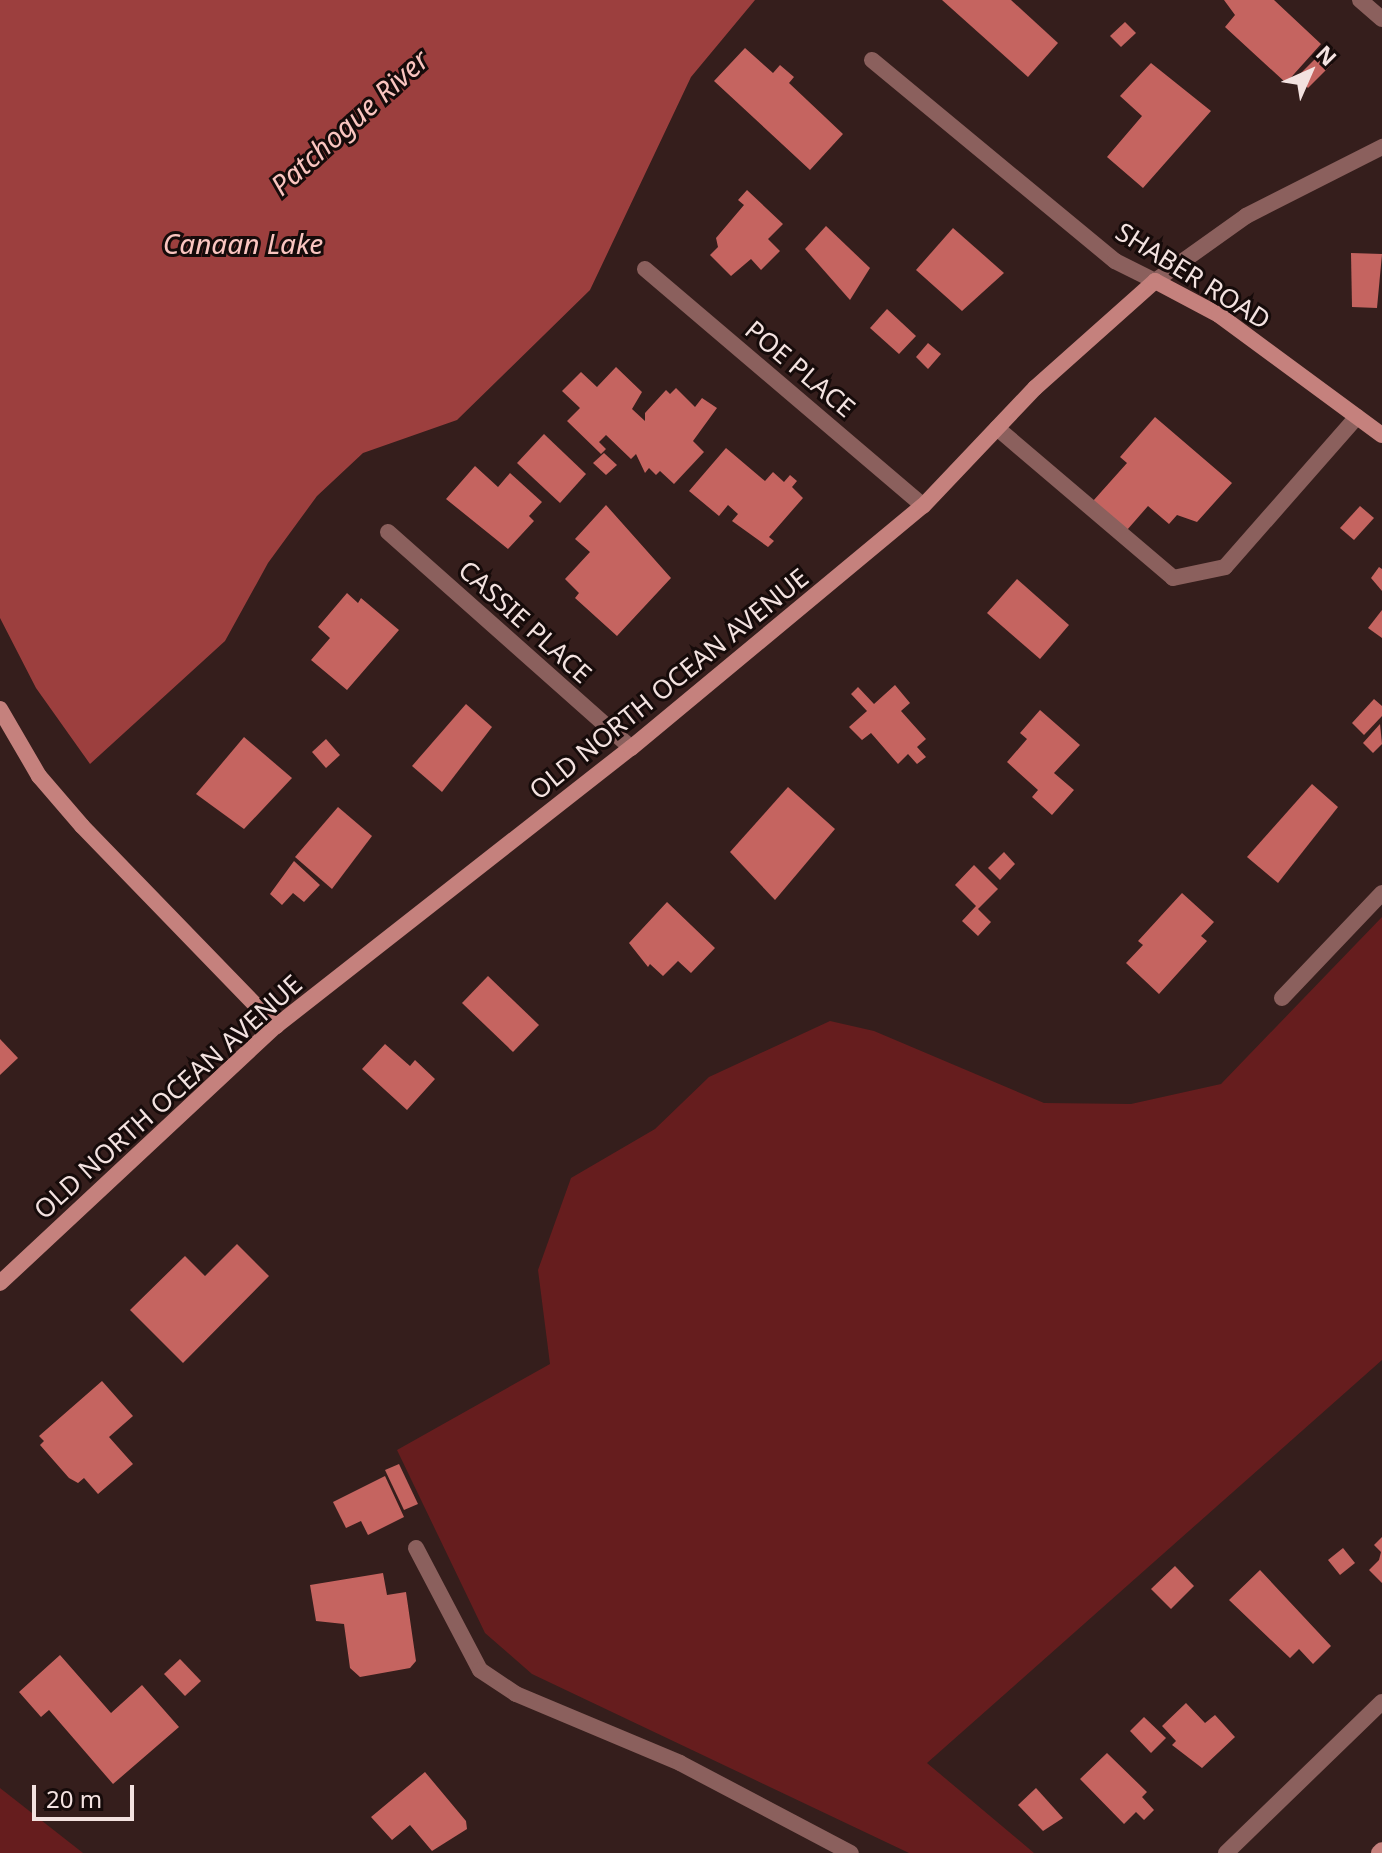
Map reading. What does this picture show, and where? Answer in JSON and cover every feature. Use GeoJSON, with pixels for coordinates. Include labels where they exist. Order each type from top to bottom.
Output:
{"type":"FeatureCollection","features":[{"type":"Feature","properties":{"kind":"street"},"geometry":{"type":"LineString","coordinates":[[1360,0],[1382,19]]}},
{"type":"Feature","properties":{"kind":"street","name":"SHABER ROAD"},"geometry":{"type":"LineString","coordinates":[[872,60],[1115,261],[1219,315],[1382,435]]}},
{"type":"Feature","properties":{"kind":"street","name":"OLD NORTH OCEAN AVENUE"},"geometry":{"type":"LineString","coordinates":[[0,1283],[276,1026],[631,748],[923,506],[997,428],[1155,281],[1246,216],[1382,147]]}},
{"type":"Feature","properties":{"kind":"street","name":"POE PLACE"},"geometry":{"type":"LineString","coordinates":[[645,269],[923,506]]}},
{"type":"Feature","properties":{"kind":"street"},"geometry":{"type":"LineString","coordinates":[[997,428],[1173,578],[1225,567],[1357,417]]}},
{"type":"Feature","properties":{"kind":"street","name":"CASSIE PLACE"},"geometry":{"type":"LineString","coordinates":[[388,532],[631,748]]}},
{"type":"Feature","properties":{"kind":"street"},"geometry":{"type":"LineString","coordinates":[[0,709],[39,776],[82,826],[276,1026]]}},
{"type":"Feature","properties":{"kind":"street"},"geometry":{"type":"LineString","coordinates":[[1282,998],[1382,893]]}},
{"type":"Feature","properties":{"kind":"street"},"geometry":{"type":"LineString","coordinates":[[416,1548],[480,1670],[516,1694],[680,1763],[851,1853]]}},
{"type":"Feature","properties":{"kind":"street"},"geometry":{"type":"LineString","coordinates":[[1226,1853],[1382,1702]]}},
{"type":"Feature","properties":{"kind":"shaded area"},"geometry":{"type":"Polygon","coordinates":[[[1382,917],[1382,1360],[927,1763],[1034,1853],[909,1853],[532,1674],[485,1633],[397,1450],[550,1364],[538,1270],[571,1178],[655,1129],[709,1077],[830,1021],[874,1031],[1044,1103],[1131,1104],[1221,1084],[1382,917]]]}},
{"type":"Feature","properties":{"kind":"shaded area"},"geometry":{"type":"Polygon","coordinates":[[[0,1788],[83,1853],[0,1853],[0,1788]]]}},
{"type":"Feature","properties":{"kind":"water","name":"Canaan Lake"},"geometry":{"type":"Polygon","coordinates":[[[0,0],[755,0],[691,77],[590,290],[457,420],[363,453],[317,496],[268,563],[225,641],[90,764],[36,688],[0,618],[0,0]]]}},
{"type":"Feature","properties":{"kind":"building"},"geometry":{"type":"Polygon","coordinates":[[[942,0],[1011,0],[1058,43],[1028,77],[942,0]]]}},
{"type":"Feature","properties":{"kind":"building"},"geometry":{"type":"Polygon","coordinates":[[[1224,0],[1274,0],[1321,44],[1286,83],[1225,27],[1235,15],[1224,0]]]}},
{"type":"Feature","properties":{"kind":"building"},"geometry":{"type":"Polygon","coordinates":[[[1125,22],[1136,33],[1121,47],[1110,36],[1125,22]]]}},
{"type":"Feature","properties":{"kind":"building"},"geometry":{"type":"Polygon","coordinates":[[[745,48],[773,73],[780,65],[794,77],[789,83],[843,134],[810,170],[714,81],[745,48]]]}},
{"type":"Feature","properties":{"kind":"building"},"geometry":{"type":"Polygon","coordinates":[[[1321,53],[1332,64],[1308,88],[1297,77],[1321,53]]]}},
{"type":"Feature","properties":{"kind":"building"},"geometry":{"type":"Polygon","coordinates":[[[1151,63],[1211,111],[1143,188],[1107,157],[1142,116],[1120,96],[1151,63]]]}},
{"type":"Feature","properties":{"kind":"building"},"geometry":{"type":"Polygon","coordinates":[[[747,190],[783,224],[768,239],[780,251],[761,270],[751,259],[731,276],[710,255],[718,247],[716,238],[744,205],[738,200],[747,190]]]}},
{"type":"Feature","properties":{"kind":"building"},"geometry":{"type":"Polygon","coordinates":[[[826,226],[870,268],[850,300],[805,249],[826,226]]]}},
{"type":"Feature","properties":{"kind":"building"},"geometry":{"type":"Polygon","coordinates":[[[953,228],[1004,273],[962,311],[916,270],[953,228]]]}},
{"type":"Feature","properties":{"kind":"building"},"geometry":{"type":"Polygon","coordinates":[[[1351,253],[1382,254],[1377,308],[1352,307],[1351,253]]]}},
{"type":"Feature","properties":{"kind":"building"},"geometry":{"type":"Polygon","coordinates":[[[887,309],[916,336],[899,354],[870,328],[887,309]]]}},
{"type":"Feature","properties":{"kind":"building"},"geometry":{"type":"Polygon","coordinates":[[[928,343],[941,354],[928,369],[916,357],[928,343]]]}},
{"type":"Feature","properties":{"kind":"building"},"geometry":{"type":"Polygon","coordinates":[[[616,367],[642,392],[632,409],[645,421],[645,413],[666,390],[670,394],[676,388],[695,407],[702,398],[717,408],[693,441],[704,452],[674,484],[660,471],[656,475],[649,468],[645,473],[636,454],[631,459],[606,435],[599,442],[606,449],[601,454],[567,421],[580,408],[562,391],[581,372],[597,387],[616,367]]]}},
{"type":"Feature","properties":{"kind":"building"},"geometry":{"type":"Polygon","coordinates":[[[1155,417],[1232,483],[1197,522],[1177,515],[1169,524],[1148,506],[1127,530],[1093,501],[1127,463],[1120,457],[1155,417]]]}},
{"type":"Feature","properties":{"kind":"building"},"geometry":{"type":"Polygon","coordinates":[[[544,434],[586,474],[560,503],[517,463],[544,434]]]}},
{"type":"Feature","properties":{"kind":"building"},"geometry":{"type":"Polygon","coordinates":[[[726,448],[765,481],[773,472],[784,482],[790,475],[797,481],[792,487],[803,498],[769,537],[774,541],[768,547],[732,521],[738,514],[728,505],[719,516],[689,491],[726,448]]]}},
{"type":"Feature","properties":{"kind":"building"},"geometry":{"type":"Polygon","coordinates":[[[604,453],[617,465],[606,475],[593,463],[604,453]]]}},
{"type":"Feature","properties":{"kind":"building"},"geometry":{"type":"Polygon","coordinates":[[[475,466],[498,487],[510,473],[542,502],[529,516],[534,521],[508,549],[446,499],[475,466]]]}},
{"type":"Feature","properties":{"kind":"building"},"geometry":{"type":"Polygon","coordinates":[[[606,505],[671,578],[617,636],[575,598],[579,593],[565,579],[590,552],[575,539],[606,505]]]}},
{"type":"Feature","properties":{"kind":"building"},"geometry":{"type":"Polygon","coordinates":[[[1360,506],[1374,518],[1354,540],[1340,528],[1360,506]]]}},
{"type":"Feature","properties":{"kind":"building"},"geometry":{"type":"Polygon","coordinates":[[[1379,567],[1382,569],[1382,591],[1371,578],[1379,567]]]}},
{"type":"Feature","properties":{"kind":"building"},"geometry":{"type":"Polygon","coordinates":[[[1017,579],[1069,625],[1040,659],[987,613],[1017,579]]]}},
{"type":"Feature","properties":{"kind":"building"},"geometry":{"type":"Polygon","coordinates":[[[347,593],[358,603],[361,598],[399,630],[347,690],[311,660],[330,638],[318,627],[347,593]]]}},
{"type":"Feature","properties":{"kind":"building"},"geometry":{"type":"Polygon","coordinates":[[[1382,610],[1382,638],[1368,628],[1382,610]]]}},
{"type":"Feature","properties":{"kind":"building"},"geometry":{"type":"Polygon","coordinates":[[[895,685],[910,703],[901,711],[926,739],[917,747],[926,757],[917,764],[908,754],[898,764],[871,733],[862,740],[849,727],[867,711],[851,694],[858,687],[874,704],[895,685]]]}},
{"type":"Feature","properties":{"kind":"building"},"geometry":{"type":"Polygon","coordinates":[[[1374,699],[1382,706],[1382,716],[1364,735],[1352,723],[1374,699]]]}},
{"type":"Feature","properties":{"kind":"building"},"geometry":{"type":"Polygon","coordinates":[[[466,704],[492,727],[442,792],[412,766],[466,704]]]}},
{"type":"Feature","properties":{"kind":"building"},"geometry":{"type":"Polygon","coordinates":[[[1040,710],[1080,745],[1054,773],[1074,790],[1052,815],[1032,797],[1038,790],[1007,762],[1027,739],[1020,733],[1040,710]]]}},
{"type":"Feature","properties":{"kind":"building"},"geometry":{"type":"Polygon","coordinates":[[[1380,724],[1382,744],[1373,753],[1363,743],[1380,724]]]}},
{"type":"Feature","properties":{"kind":"building"},"geometry":{"type":"Polygon","coordinates":[[[244,737],[292,778],[244,829],[196,794],[244,737]]]}},
{"type":"Feature","properties":{"kind":"building"},"geometry":{"type":"Polygon","coordinates":[[[326,739],[340,755],[326,768],[312,752],[326,739]]]}},
{"type":"Feature","properties":{"kind":"building"},"geometry":{"type":"Polygon","coordinates":[[[1312,784],[1338,807],[1278,883],[1247,857],[1312,784]]]}},
{"type":"Feature","properties":{"kind":"building"},"geometry":{"type":"Polygon","coordinates":[[[788,787],[835,829],[775,900],[730,852],[788,787]]]}},
{"type":"Feature","properties":{"kind":"building"},"geometry":{"type":"Polygon","coordinates":[[[338,807],[372,836],[332,889],[295,857],[338,807]]]}},
{"type":"Feature","properties":{"kind":"building"},"geometry":{"type":"Polygon","coordinates":[[[1004,852],[1015,864],[1000,880],[988,868],[1004,852]]]}},
{"type":"Feature","properties":{"kind":"building"},"geometry":{"type":"Polygon","coordinates":[[[294,861],[320,885],[304,902],[293,893],[282,905],[270,894],[294,861]]]}},
{"type":"Feature","properties":{"kind":"building"},"geometry":{"type":"Polygon","coordinates":[[[974,865],[998,889],[978,909],[991,922],[978,936],[962,921],[976,906],[955,885],[974,865]]]}},
{"type":"Feature","properties":{"kind":"building"},"geometry":{"type":"Polygon","coordinates":[[[1182,893],[1214,922],[1201,936],[1207,941],[1159,994],[1126,963],[1143,945],[1138,941],[1182,893]]]}},
{"type":"Feature","properties":{"kind":"building"},"geometry":{"type":"Polygon","coordinates":[[[667,902],[715,948],[691,973],[678,961],[663,976],[650,964],[648,967],[629,943],[667,902]]]}},
{"type":"Feature","properties":{"kind":"building"},"geometry":{"type":"Polygon","coordinates":[[[488,976],[539,1025],[513,1052],[462,1003],[488,976]]]}},
{"type":"Feature","properties":{"kind":"building"},"geometry":{"type":"Polygon","coordinates":[[[0,1039],[18,1058],[0,1075],[0,1039]]]}},
{"type":"Feature","properties":{"kind":"building"},"geometry":{"type":"Polygon","coordinates":[[[385,1044],[410,1066],[415,1060],[435,1079],[407,1110],[362,1069],[385,1044]]]}},
{"type":"Feature","properties":{"kind":"building"},"geometry":{"type":"Polygon","coordinates":[[[237,1244],[269,1276],[183,1363],[130,1310],[185,1256],[205,1276],[237,1244]]]}},
{"type":"Feature","properties":{"kind":"building"},"geometry":{"type":"Polygon","coordinates":[[[102,1381],[133,1416],[109,1437],[133,1464],[98,1494],[84,1478],[78,1483],[69,1478],[40,1445],[44,1441],[39,1436],[102,1381]]]}},
{"type":"Feature","properties":{"kind":"building"},"geometry":{"type":"Polygon","coordinates":[[[399,1464],[418,1504],[404,1510],[385,1470],[399,1464]]]}},
{"type":"Feature","properties":{"kind":"building"},"geometry":{"type":"Polygon","coordinates":[[[385,1476],[404,1517],[368,1535],[361,1521],[346,1528],[333,1502],[385,1476]]]}},
{"type":"Feature","properties":{"kind":"building"},"geometry":{"type":"Polygon","coordinates":[[[1382,1537],[1382,1583],[1369,1570],[1379,1560],[1381,1552],[1374,1545],[1382,1537]]]}},
{"type":"Feature","properties":{"kind":"building"},"geometry":{"type":"Polygon","coordinates":[[[1343,1548],[1355,1563],[1340,1575],[1328,1560],[1343,1548]]]}},
{"type":"Feature","properties":{"kind":"building"},"geometry":{"type":"Polygon","coordinates":[[[1175,1566],[1194,1586],[1171,1609],[1151,1589],[1175,1566]]]}},
{"type":"Feature","properties":{"kind":"building"},"geometry":{"type":"Polygon","coordinates":[[[1260,1570],[1331,1646],[1313,1664],[1299,1649],[1290,1658],[1229,1600],[1260,1570]]]}},
{"type":"Feature","properties":{"kind":"building"},"geometry":{"type":"Polygon","coordinates":[[[383,1573],[387,1595],[406,1592],[416,1661],[410,1668],[360,1677],[350,1668],[344,1624],[316,1621],[310,1585],[383,1573]]]}},
{"type":"Feature","properties":{"kind":"building"},"geometry":{"type":"Polygon","coordinates":[[[60,1655],[111,1713],[142,1685],[179,1727],[113,1784],[49,1710],[41,1717],[19,1692],[60,1655]]]}},
{"type":"Feature","properties":{"kind":"building"},"geometry":{"type":"Polygon","coordinates":[[[180,1659],[201,1681],[185,1696],[164,1674],[180,1659]]]}},
{"type":"Feature","properties":{"kind":"building"},"geometry":{"type":"Polygon","coordinates":[[[1186,1703],[1205,1723],[1215,1715],[1235,1737],[1202,1768],[1172,1745],[1176,1741],[1162,1726],[1186,1703]]]}},
{"type":"Feature","properties":{"kind":"building"},"geometry":{"type":"Polygon","coordinates":[[[1144,1717],[1166,1738],[1151,1753],[1130,1731],[1144,1717]]]}},
{"type":"Feature","properties":{"kind":"building"},"geometry":{"type":"Polygon","coordinates":[[[1107,1753],[1147,1792],[1142,1797],[1154,1810],[1144,1820],[1136,1812],[1124,1824],[1080,1779],[1107,1753]]]}},
{"type":"Feature","properties":{"kind":"building"},"geometry":{"type":"Polygon","coordinates":[[[425,1772],[466,1821],[467,1829],[432,1851],[410,1825],[392,1840],[371,1817],[425,1772]]]}},
{"type":"Feature","properties":{"kind":"building"},"geometry":{"type":"Polygon","coordinates":[[[1036,1788],[1063,1818],[1043,1831],[1018,1805],[1036,1788]]]}},
{"type":"Feature","properties":{"kind":"water label","name":"Patchogue River"},"geometry":{"type":"Point","coordinates":[349,122]}}]}
